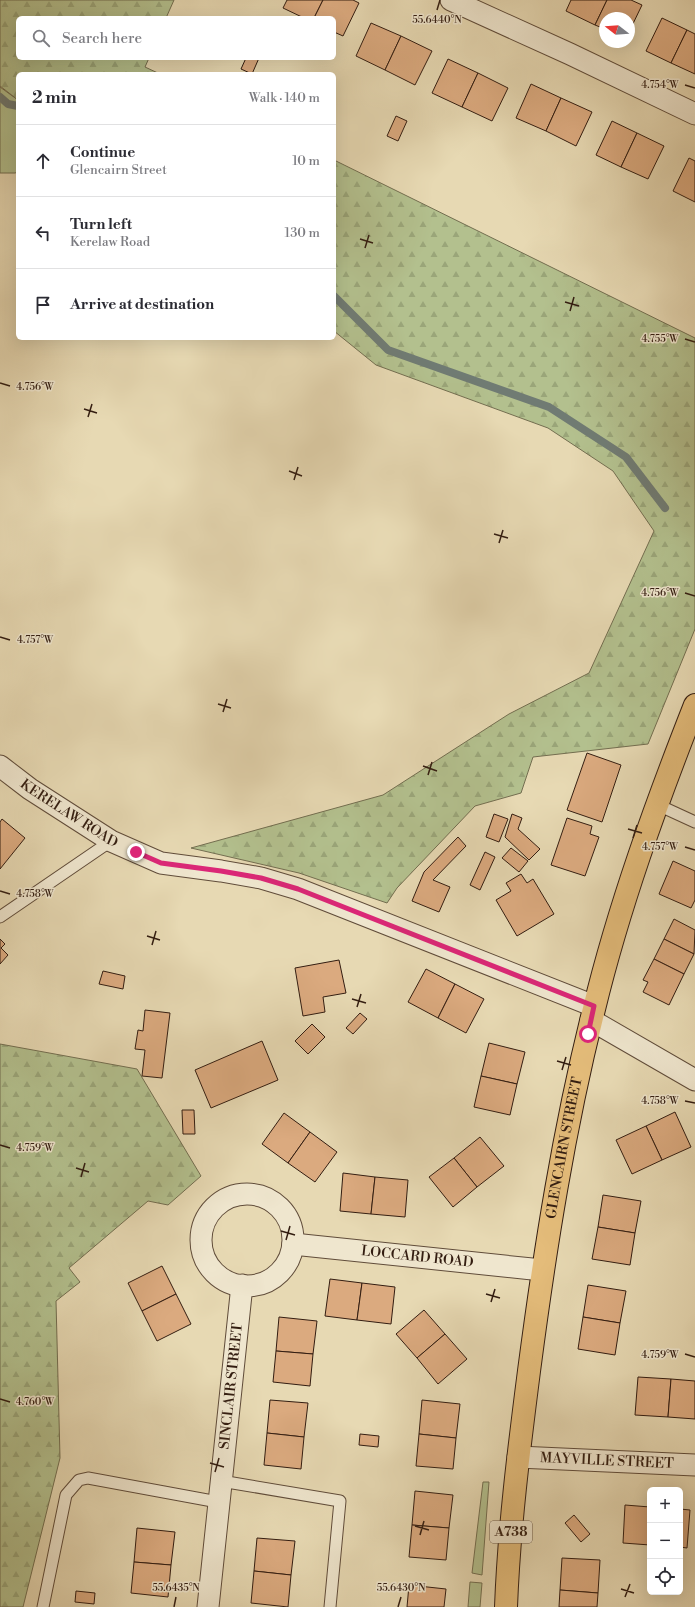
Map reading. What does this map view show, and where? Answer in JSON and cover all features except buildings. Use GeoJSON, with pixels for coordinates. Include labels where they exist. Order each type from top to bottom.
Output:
{"type":"FeatureCollection","features":[{"type":"Feature","properties":{"kind":"main road","name":"GLENCAIRN STREET"},"geometry":{"type":"LineString","coordinates":[[506,1607],[507,1570],[518,1457],[542,1270],[564,1146],[593,1013],[630,886],[695,705]]}},
{"type":"Feature","properties":{"kind":"street"},"geometry":{"type":"LineString","coordinates":[[451,0],[570,54],[695,114]]}},
{"type":"Feature","properties":{"kind":"street","name":"KERELAW ROAD"},"geometry":{"type":"LineString","coordinates":[[0,766],[30,790],[110,841],[161,863],[261,878],[298,889],[593,1013],[695,1080]]}},
{"type":"Feature","properties":{"kind":"street"},"geometry":{"type":"LineString","coordinates":[[255,1194],[267,1198],[280,1208],[288,1219],[293,1235],[293,1244],[286,1265],[272,1279],[250,1286],[242,1285],[234,1284],[223,1279],[208,1265],[203,1250],[202,1232],[208,1217],[225,1200],[239,1195],[255,1194]]}},
{"type":"Feature","properties":{"kind":"street","name":"LOCCARD ROAD"},"geometry":{"type":"LineString","coordinates":[[293,1244],[542,1270]]}},
{"type":"Feature","properties":{"kind":"street","name":"SINCLAIR STREET"},"geometry":{"type":"LineString","coordinates":[[208,1607],[242,1285]]}},
{"type":"Feature","properties":{"kind":"street","name":"MAYVILLE STREET"},"geometry":{"type":"LineString","coordinates":[[518,1457],[695,1465]]}},
{"type":"Feature","properties":{"kind":"lane"},"geometry":{"type":"LineString","coordinates":[[658,805],[695,822]]}},
{"type":"Feature","properties":{"kind":"lane"},"geometry":{"type":"LineString","coordinates":[[0,917],[110,841]]}},
{"type":"Feature","properties":{"kind":"lane"},"geometry":{"type":"LineString","coordinates":[[43,1607],[66,1495],[78,1480],[88,1478],[218,1502]]}},
{"type":"Feature","properties":{"kind":"lane"},"geometry":{"type":"LineString","coordinates":[[221,1481],[340,1501],[330,1607]]}},
{"type":"Feature","properties":{"kind":"green space"},"geometry":{"type":"Polygon","coordinates":[[[0,0],[174,0],[167,16],[16,16],[16,60],[148,60],[145,67],[156,72],[16,72],[16,98],[0,86],[0,0]]]}},
{"type":"Feature","properties":{"kind":"green space"},"geometry":{"type":"Polygon","coordinates":[[[0,87],[16,99],[16,173],[0,173],[0,87]]]}},
{"type":"Feature","properties":{"kind":"green space"},"geometry":{"type":"Polygon","coordinates":[[[336,161],[695,338],[695,629],[648,744],[533,757],[521,793],[475,806],[397,888],[387,903],[299,873],[191,848],[383,795],[509,714],[589,673],[654,531],[613,471],[548,428],[376,365],[336,333],[336,161]]]}},
{"type":"Feature","properties":{"kind":"green space"},"geometry":{"type":"Polygon","coordinates":[[[0,1044],[137,1069],[201,1176],[168,1205],[148,1201],[69,1268],[80,1282],[56,1301],[60,1458],[23,1607],[0,1607],[0,1044]]]}},
{"type":"Feature","properties":{"kind":"green space"},"geometry":{"type":"Polygon","coordinates":[[[483,1482],[489,1482],[482,1575],[472,1573],[483,1482]]]}},
{"type":"Feature","properties":{"kind":"green space"},"geometry":{"type":"Polygon","coordinates":[[[470,1582],[482,1583],[480,1607],[468,1607],[470,1582]]]}},
{"type":"Feature","properties":{"kind":"waterway"},"geometry":{"type":"LineString","coordinates":[[0,97],[8,104],[16,106]]}},
{"type":"Feature","properties":{"kind":"waterway"},"geometry":{"type":"LineString","coordinates":[[336,298],[388,350],[549,407],[626,457],[665,508]]}},
{"type":"Feature","properties":{"kind":"route"},"geometry":{"type":"LineString","coordinates":[[136,852],[161,863],[261,878],[298,889],[594,1006],[588,1034]]}}]}
